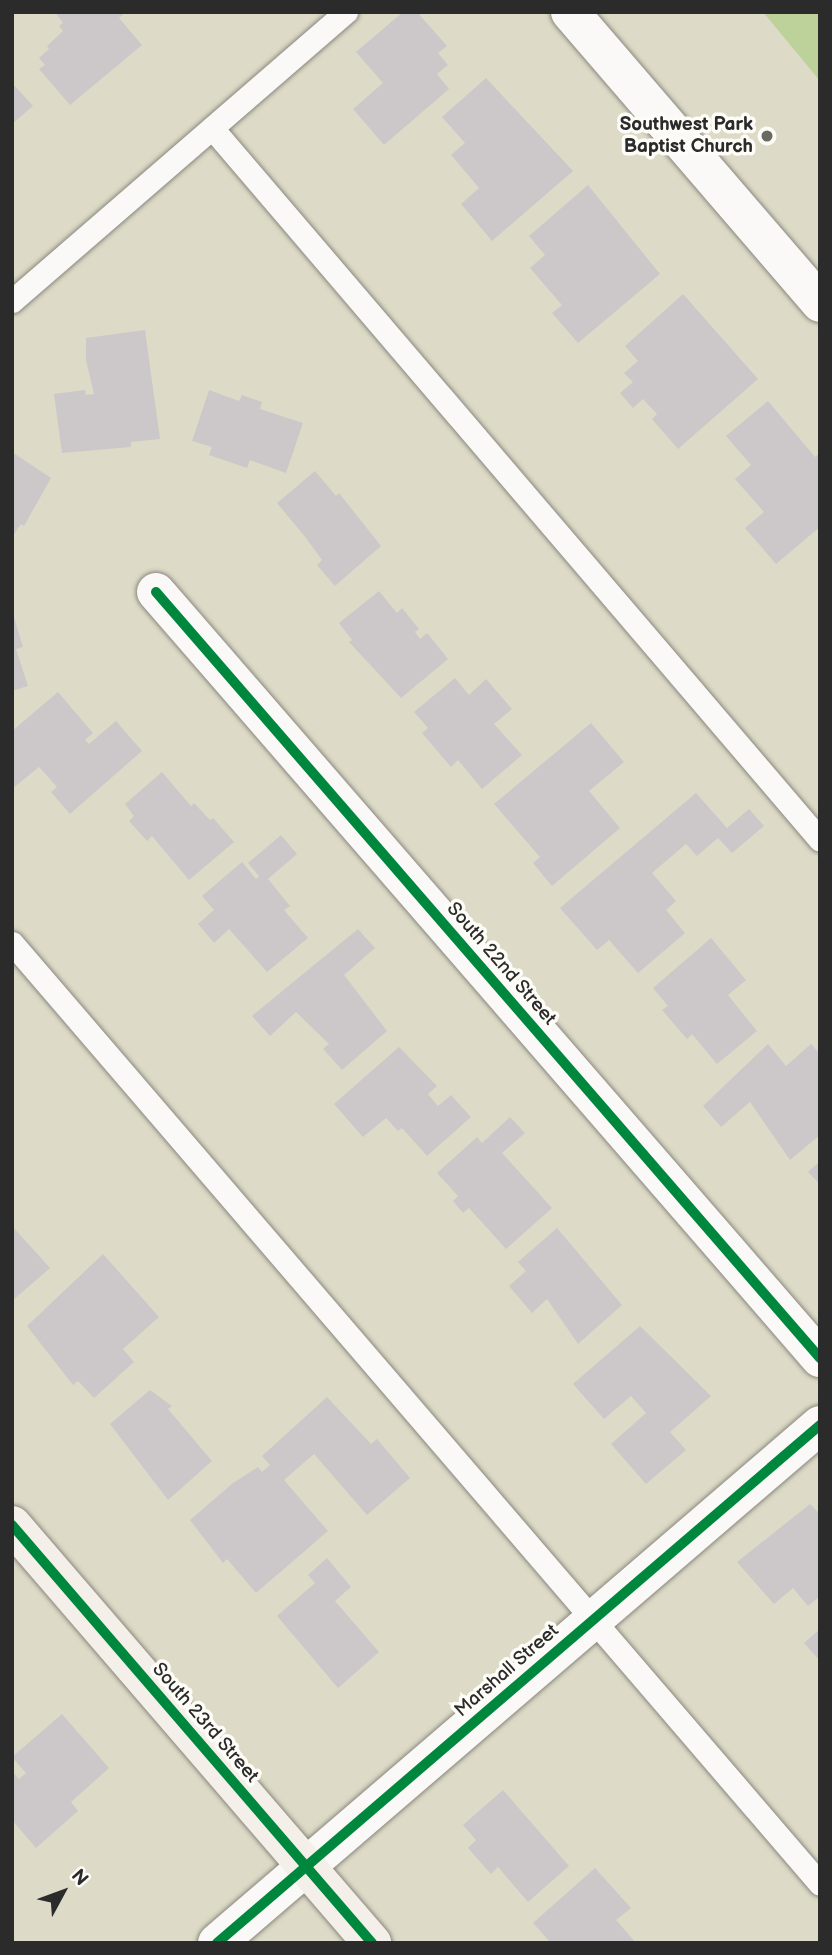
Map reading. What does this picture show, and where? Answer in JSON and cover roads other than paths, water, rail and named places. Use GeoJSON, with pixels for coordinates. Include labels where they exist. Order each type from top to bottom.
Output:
{"type":"FeatureCollection","features":[{"type":"Feature","properties":{"kind":"street"},"geometry":{"type":"LineString","coordinates":[[570,12],[820,303]]}},
{"type":"Feature","properties":{"kind":"street","name":"South 22nd Street"},"geometry":{"type":"LineString","coordinates":[[156,592],[820,1358]]}},
{"type":"Feature","properties":{"kind":"street","name":"Marshall Street"},"geometry":{"type":"LineString","coordinates":[[217,1943],[820,1425]]}},
{"type":"Feature","properties":{"kind":"street","name":"South 23rd Street"},"geometry":{"type":"LineString","coordinates":[[12,1525],[372,1943]]}},
{"type":"Feature","properties":{"kind":"lane"},"geometry":{"type":"LineString","coordinates":[[12,301],[346,12]]}},
{"type":"Feature","properties":{"kind":"lane"},"geometry":{"type":"LineString","coordinates":[[212,128],[820,840]]}},
{"type":"Feature","properties":{"kind":"lane"},"geometry":{"type":"LineString","coordinates":[[12,943],[820,1884]]}},
{"type":"Feature","properties":{"kind":"place","name":"Southwest Park Baptist Church"},"geometry":{"type":"Point","coordinates":[767,136]}}]}
